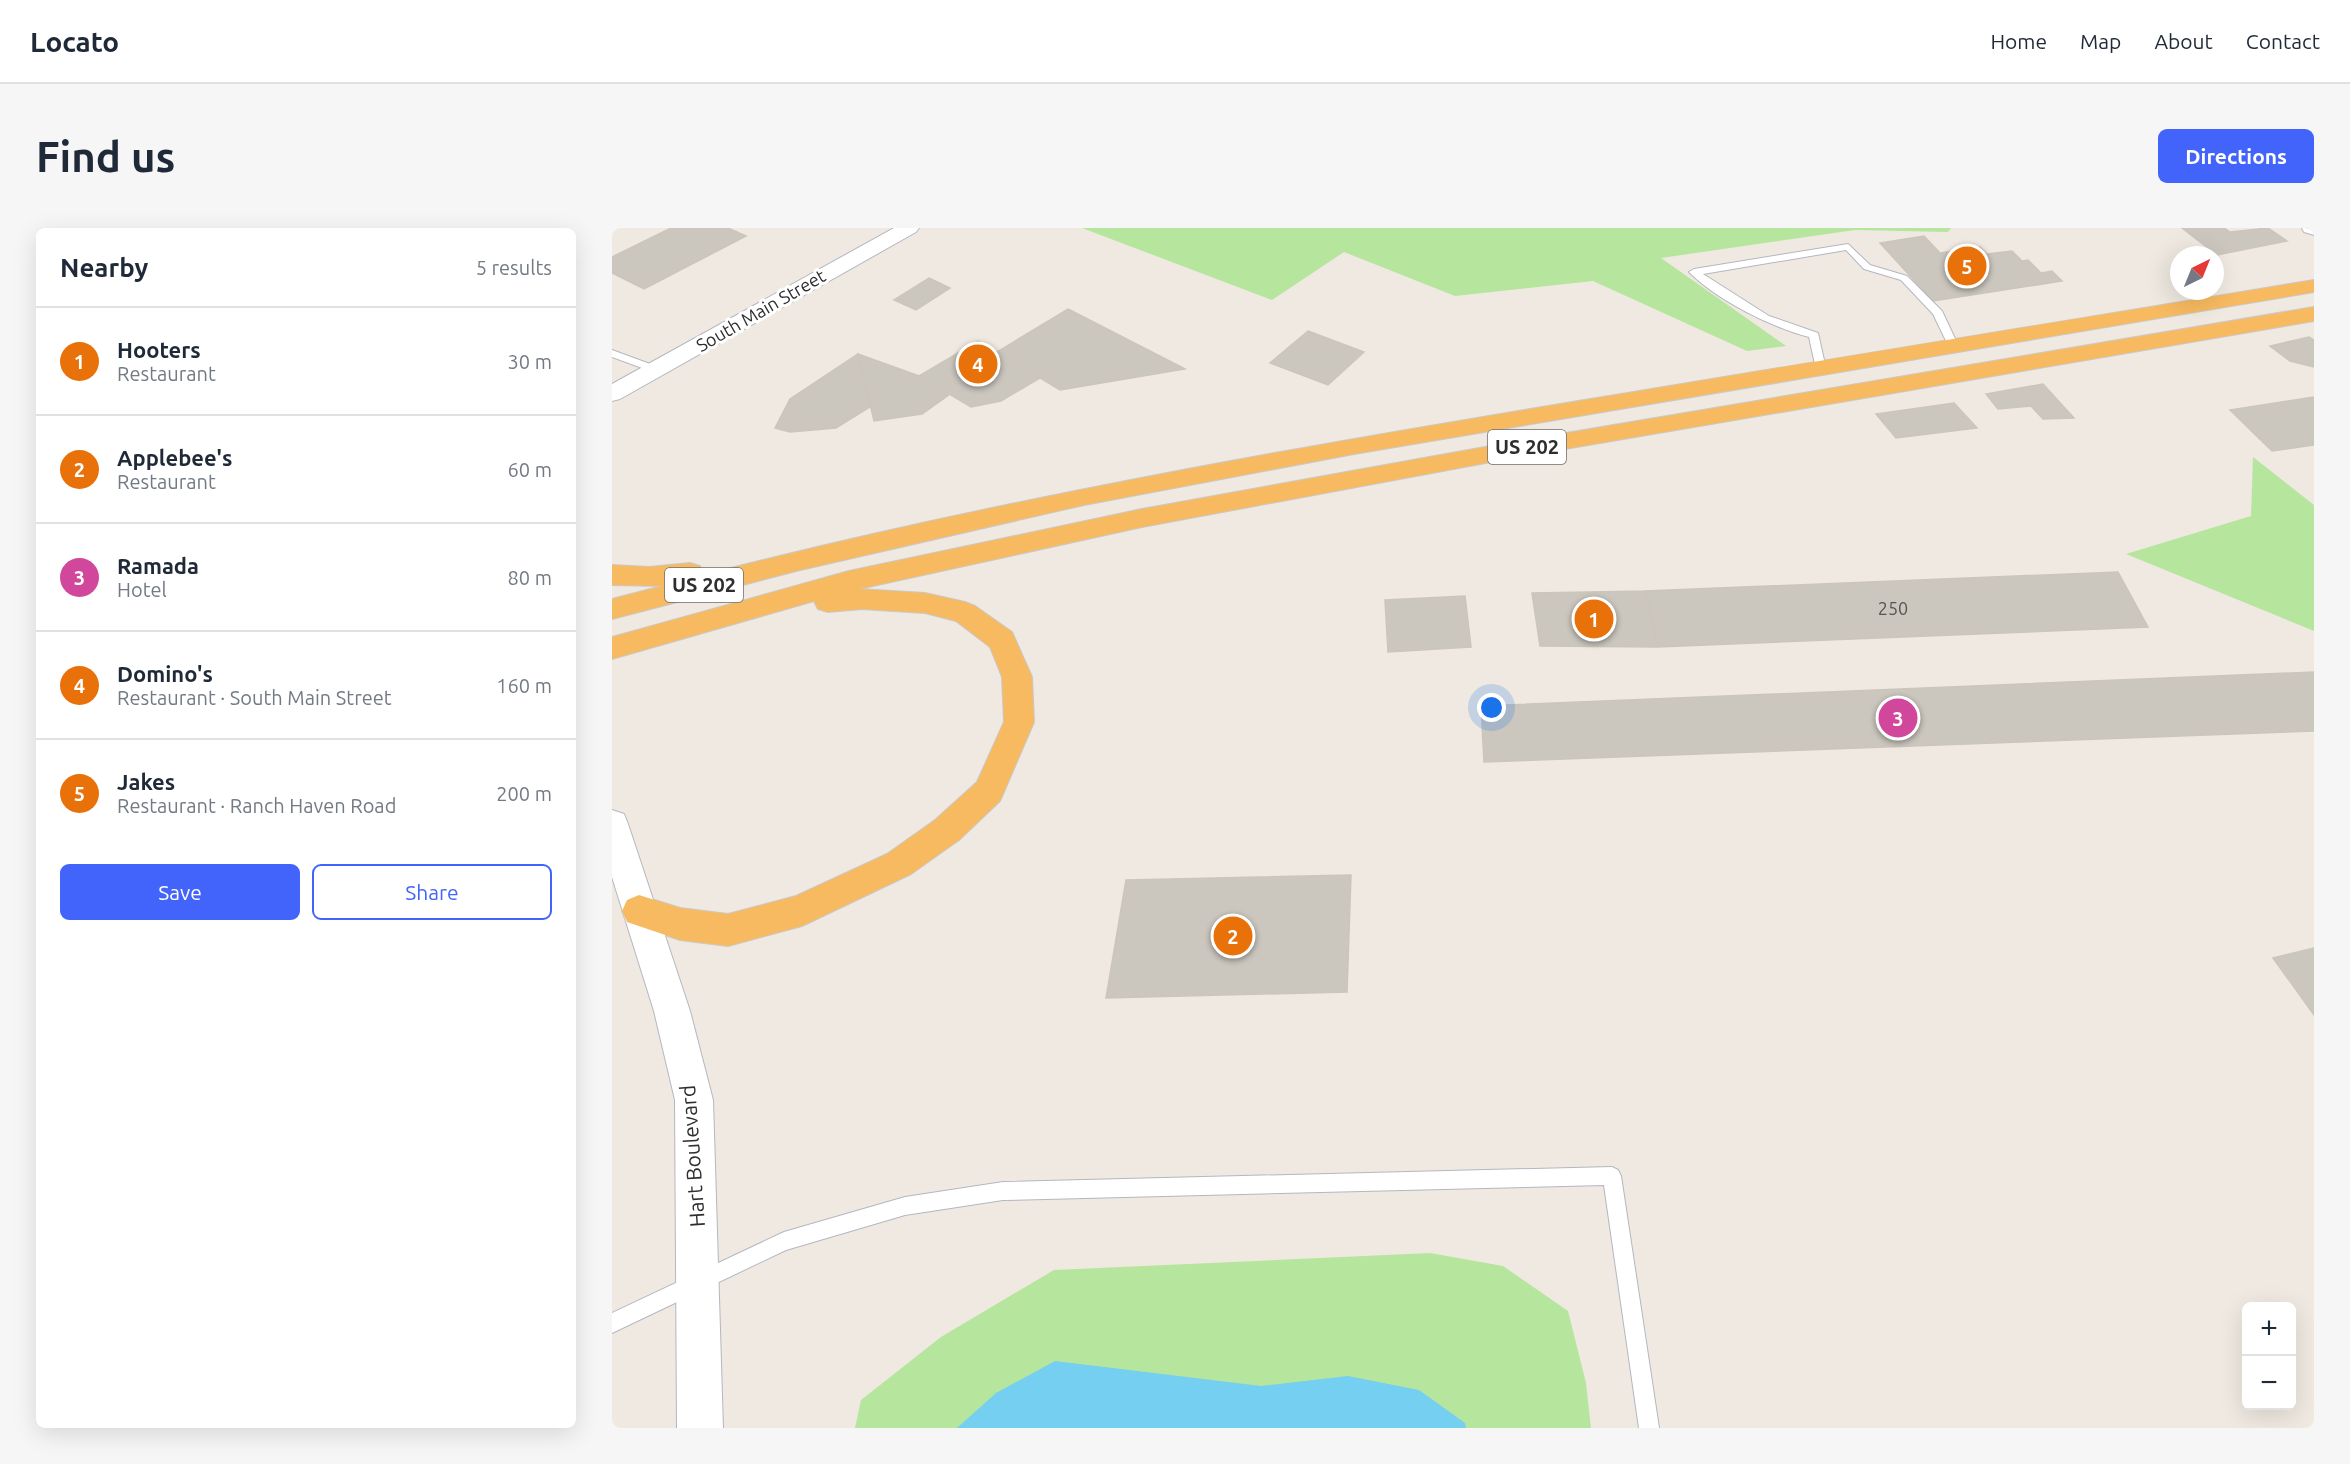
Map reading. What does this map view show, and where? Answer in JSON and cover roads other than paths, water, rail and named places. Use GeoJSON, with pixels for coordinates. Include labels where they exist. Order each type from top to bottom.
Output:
{"type":"FeatureCollection","features":[{"type":"Feature","properties":{"kind":"highway","name":"US 202"},"geometry":{"type":"LineString","coordinates":[[612,609],[796,561],[1084,496],[1268,462],[2314,286]]}},
{"type":"Feature","properties":{"kind":"highway","name":"US 202"},"geometry":{"type":"LineString","coordinates":[[612,648],[849,581],[1316,484],[2314,314]]}},
{"type":"Feature","properties":{"kind":"highway"},"geometry":{"type":"LineString","coordinates":[[612,575],[650,577],[796,561]]}},
{"type":"Feature","properties":{"kind":"highway"},"geometry":{"type":"LineString","coordinates":[[639,911],[680,924],[728,930],[802,910],[899,864],[946,830],[989,790],[1019,722],[1017,677],[1002,640],[965,613],[925,603],[862,599],[746,610]]}},
{"type":"Feature","properties":{"kind":"street","name":"South Main Street"},"geometry":{"type":"LineString","coordinates":[[612,394],[909,228]]}},
{"type":"Feature","properties":{"kind":"street","name":"Hart Boulevard"},"geometry":{"type":"LineString","coordinates":[[612,824],[672,1011],[694,1100],[700,1428]]}},
{"type":"Feature","properties":{"kind":"lane"},"geometry":{"type":"LineString","coordinates":[[1821,369],[1814,335],[1787,329],[1739,304],[1694,272],[1848,247],[1868,267],[1904,278],[1938,313],[1954,347]]}},
{"type":"Feature","properties":{"kind":"lane"},"geometry":{"type":"LineString","coordinates":[[612,353],[657,370]]}},
{"type":"Feature","properties":{"kind":"lane"},"geometry":{"type":"LineString","coordinates":[[612,1323],[699,1279],[784,1241],[905,1206],[1003,1191],[1612,1176],[1649,1428]]}},
{"type":"Feature","properties":{"kind":"water"},"geometry":{"type":"Polygon","coordinates":[[[1055,1361],[1261,1386],[1348,1376],[1419,1390],[1465,1423],[1466,1428],[957,1428],[996,1393],[1055,1361]]]}},
{"type":"Feature","properties":{"kind":"place","name":"Jakes"},"geometry":{"type":"Point","coordinates":[1967,266]}},
{"type":"Feature","properties":{"kind":"place","name":"Domino's"},"geometry":{"type":"Point","coordinates":[978,364]}},
{"type":"Feature","properties":{"kind":"place","name":"Hooters"},"geometry":{"type":"Point","coordinates":[1594,619]}},
{"type":"Feature","properties":{"kind":"place","name":"Ramada"},"geometry":{"type":"Point","coordinates":[1898,718]}},
{"type":"Feature","properties":{"kind":"place","name":"Applebee's"},"geometry":{"type":"Point","coordinates":[1233,936]}}]}
